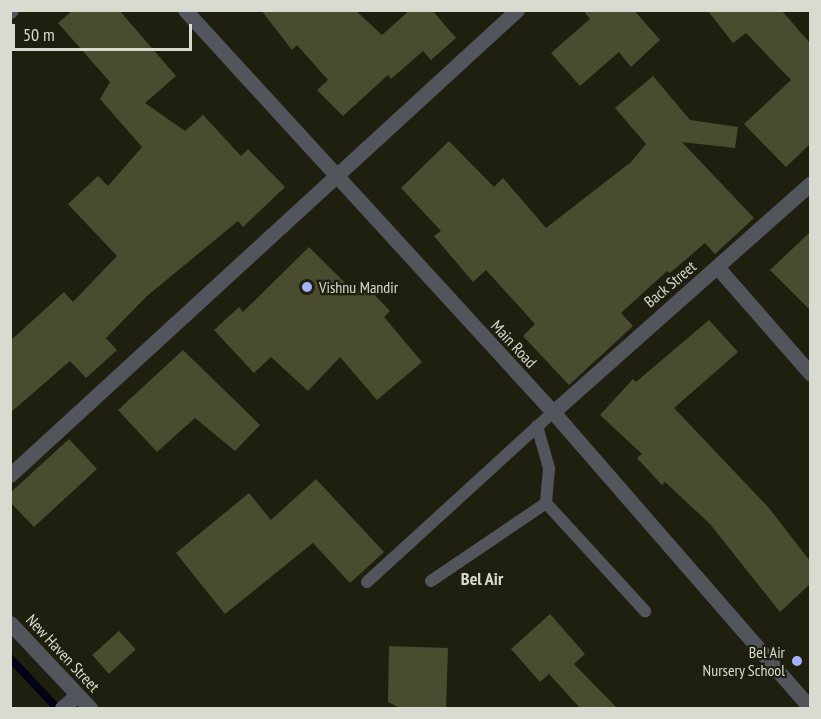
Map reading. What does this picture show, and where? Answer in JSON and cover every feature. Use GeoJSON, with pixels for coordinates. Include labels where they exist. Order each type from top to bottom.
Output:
{"type":"FeatureCollection","features":[{"type":"Feature","properties":{"kind":"street","name":"Main Road"},"geometry":{"type":"LineString","coordinates":[[185,10],[336,178],[553,412],[810,708]]}},
{"type":"Feature","properties":{"kind":"street"},"geometry":{"type":"LineString","coordinates":[[10,475],[517,10]]}},
{"type":"Feature","properties":{"kind":"street","name":"Back Street"},"geometry":{"type":"LineString","coordinates":[[553,412],[810,184]]}},
{"type":"Feature","properties":{"kind":"street"},"geometry":{"type":"LineString","coordinates":[[718,267],[810,373]]}},
{"type":"Feature","properties":{"kind":"street","name":"New Haven Street"},"geometry":{"type":"LineString","coordinates":[[10,623],[90,708]]}},
{"type":"Feature","properties":{"kind":"street"},"geometry":{"type":"LineString","coordinates":[[62,708],[77,695]]}},
{"type":"Feature","properties":{"kind":"lane"},"geometry":{"type":"LineString","coordinates":[[367,582],[553,412]]}},
{"type":"Feature","properties":{"kind":"lane"},"geometry":{"type":"LineString","coordinates":[[537,426],[549,468],[546,503],[645,611]]}},
{"type":"Feature","properties":{"kind":"lane"},"geometry":{"type":"LineString","coordinates":[[431,581],[546,503]]}},
{"type":"Feature","properties":{"kind":"building"},"geometry":{"type":"Polygon","coordinates":[[[73,10],[119,10],[176,76],[145,103],[185,131],[203,115],[241,156],[248,149],[285,187],[243,227],[238,221],[147,296],[106,338],[117,350],[86,378],[70,361],[10,413],[10,341],[64,292],[73,302],[117,256],[68,204],[98,176],[108,186],[142,147],[100,99],[110,82],[58,23],[73,10]]]}},
{"type":"Feature","properties":{"kind":"building"},"geometry":{"type":"Polygon","coordinates":[[[261,10],[355,10],[382,35],[410,10],[432,10],[456,38],[431,60],[423,51],[391,79],[388,75],[343,116],[317,90],[328,80],[297,45],[292,50],[261,10]]]}},
{"type":"Feature","properties":{"kind":"building"},"geometry":{"type":"Polygon","coordinates":[[[583,10],[634,10],[660,40],[631,67],[619,52],[580,86],[551,53],[590,19],[583,10]]]}},
{"type":"Feature","properties":{"kind":"building"},"geometry":{"type":"Polygon","coordinates":[[[708,11],[782,11],[810,43],[810,144],[786,167],[744,124],[791,80],[746,33],[733,43],[708,11]]]}},
{"type":"Feature","properties":{"kind":"building"},"geometry":{"type":"Polygon","coordinates":[[[653,76],[690,120],[738,127],[735,148],[682,142],[754,218],[715,254],[705,243],[670,273],[667,271],[621,313],[633,326],[569,385],[523,336],[535,324],[486,270],[473,282],[434,236],[441,231],[401,188],[449,141],[494,187],[503,178],[546,228],[631,162],[646,144],[615,108],[653,76]]]}},
{"type":"Feature","properties":{"kind":"building"},"geometry":{"type":"Polygon","coordinates":[[[810,232],[810,310],[770,270],[810,232]]]}},
{"type":"Feature","properties":{"kind":"building"},"geometry":{"type":"Polygon","coordinates":[[[309,247],[356,294],[365,285],[390,311],[384,317],[422,362],[377,400],[340,357],[308,391],[271,357],[254,373],[214,330],[239,307],[243,312],[309,247]]]}},
{"type":"Feature","properties":{"kind":"building"},"geometry":{"type":"Polygon","coordinates":[[[709,320],[738,352],[674,408],[769,508],[810,561],[810,584],[780,612],[710,524],[665,482],[662,485],[637,458],[642,454],[600,415],[633,379],[636,382],[709,320]]]}},
{"type":"Feature","properties":{"kind":"building"},"geometry":{"type":"Polygon","coordinates":[[[183,350],[260,425],[235,451],[195,418],[157,452],[118,410],[183,350]]]}},
{"type":"Feature","properties":{"kind":"building"},"geometry":{"type":"Polygon","coordinates":[[[69,439],[97,469],[34,527],[10,502],[10,493],[69,439]]]}},
{"type":"Feature","properties":{"kind":"building"},"geometry":{"type":"Polygon","coordinates":[[[316,479],[384,552],[350,583],[313,543],[225,614],[176,553],[249,493],[271,520],[316,479]]]}},
{"type":"Feature","properties":{"kind":"building"},"geometry":{"type":"Polygon","coordinates":[[[550,614],[585,654],[574,664],[617,708],[580,708],[549,674],[540,682],[511,649],[550,614]]]}},
{"type":"Feature","properties":{"kind":"building"},"geometry":{"type":"Polygon","coordinates":[[[119,631],[136,650],[109,674],[92,655],[119,631]]]}},
{"type":"Feature","properties":{"kind":"building"},"geometry":{"type":"Polygon","coordinates":[[[389,646],[448,648],[446,708],[400,708],[388,702],[389,646]]]}},
{"type":"Feature","properties":{"kind":"waterway"},"geometry":{"type":"LineString","coordinates":[[10,658],[57,708]]}},
{"type":"Feature","properties":{"kind":"place","name":"Vishnu Mandir"},"geometry":{"type":"Point","coordinates":[307,287]}},
{"type":"Feature","properties":{"kind":"place","name":"Bel Air Nursery School"},"geometry":{"type":"Point","coordinates":[797,661]}},
{"type":"Feature","properties":{"kind":"district","name":"Bel Air"},"geometry":{"type":"Point","coordinates":[482,579]}}]}
